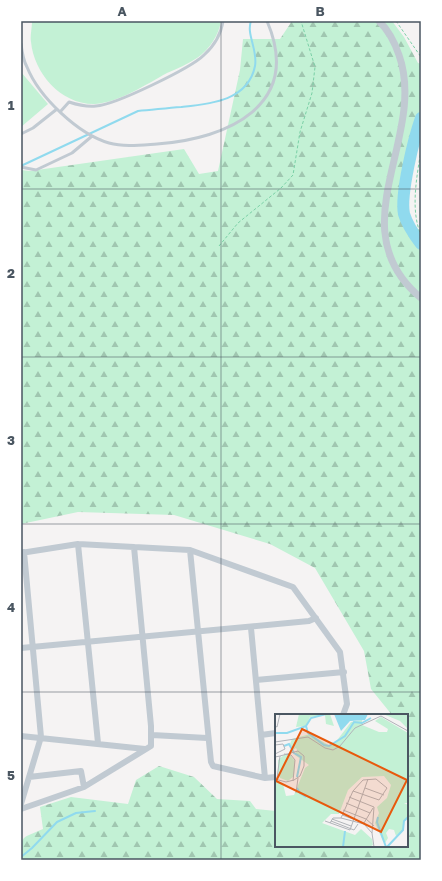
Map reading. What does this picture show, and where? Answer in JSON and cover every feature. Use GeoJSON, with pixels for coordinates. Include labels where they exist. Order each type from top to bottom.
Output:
{"type":"FeatureCollection","features":[{"type":"Feature","properties":{"kind":"street"},"geometry":{"type":"LineString","coordinates":[[379,21],[386,29],[397,49],[404,68],[406,84],[404,106],[385,205],[385,236],[387,247],[398,272],[406,283],[421,298]]}},
{"type":"Feature","properties":{"kind":"street"},"geometry":{"type":"LineString","coordinates":[[78,544],[98,743]]}},
{"type":"Feature","properties":{"kind":"street"},"geometry":{"type":"LineString","coordinates":[[21,804],[42,737],[23,553],[78,544],[190,550],[292,587],[340,652],[344,672],[347,704],[343,714]]}},
{"type":"Feature","properties":{"kind":"street"},"geometry":{"type":"LineString","coordinates":[[21,809],[84,787],[151,746],[152,735],[134,547]]}},
{"type":"Feature","properties":{"kind":"street"},"geometry":{"type":"LineString","coordinates":[[190,550],[209,757],[214,766],[265,778],[275,777]]}},
{"type":"Feature","properties":{"kind":"street"},"geometry":{"type":"LineString","coordinates":[[21,648],[251,628],[309,622],[316,618]]}},
{"type":"Feature","properties":{"kind":"street"},"geometry":{"type":"LineString","coordinates":[[251,628],[265,778]]}},
{"type":"Feature","properties":{"kind":"street"},"geometry":{"type":"LineString","coordinates":[[256,680],[344,672]]}},
{"type":"Feature","properties":{"kind":"street"},"geometry":{"type":"LineString","coordinates":[[261,735],[275,733]]}},
{"type":"Feature","properties":{"kind":"street"},"geometry":{"type":"LineString","coordinates":[[152,735],[207,738]]}},
{"type":"Feature","properties":{"kind":"street"},"geometry":{"type":"LineString","coordinates":[[21,736],[145,749]]}},
{"type":"Feature","properties":{"kind":"street"},"geometry":{"type":"LineString","coordinates":[[29,777],[81,771],[84,787]]}},
{"type":"Feature","properties":{"kind":"lane"},"geometry":{"type":"LineString","coordinates":[[21,134],[33,128],[69,102],[86,106],[109,104],[194,63],[211,48],[220,34],[223,21]]}},
{"type":"Feature","properties":{"kind":"lane"},"geometry":{"type":"LineString","coordinates":[[21,44],[26,66],[31,75],[59,110],[91,137],[111,144],[124,145],[176,142],[206,136],[232,126],[250,115],[260,106],[276,73],[276,46],[267,21]]}},
{"type":"Feature","properties":{"kind":"lane"},"geometry":{"type":"LineString","coordinates":[[21,167],[36,170],[72,152],[91,137]]}},
{"type":"Feature","properties":{"kind":"path"},"geometry":{"type":"LineString","coordinates":[[219,246],[238,223],[282,188],[294,175],[300,132],[312,93],[315,67],[301,21]]}},
{"type":"Feature","properties":{"kind":"path"},"geometry":{"type":"LineString","coordinates":[[396,21],[421,57]]}},
{"type":"Feature","properties":{"kind":"path"},"geometry":{"type":"LineString","coordinates":[[421,150],[416,186],[416,208],[417,222],[421,235]]}},
{"type":"Feature","properties":{"kind":"green space"},"geometry":{"type":"Polygon","coordinates":[[[32,21],[221,21],[213,42],[206,51],[197,58],[141,88],[114,100],[95,104],[83,103],[71,99],[51,85],[44,76],[37,65],[33,54],[31,40],[32,21]]]}},
{"type":"Feature","properties":{"kind":"green space"},"geometry":{"type":"Polygon","coordinates":[[[292,21],[392,21],[404,37],[418,63],[421,64],[422,125],[413,163],[409,189],[409,217],[415,240],[421,248],[421,860],[21,860],[21,846],[23,839],[43,829],[40,807],[71,797],[128,804],[136,780],[159,766],[194,777],[217,799],[250,801],[256,809],[275,811],[275,847],[408,847],[408,714],[391,714],[371,689],[364,651],[315,568],[270,544],[174,515],[78,512],[21,524],[21,170],[30,171],[184,149],[199,174],[218,171],[240,70],[243,39],[280,39],[292,21]]]}},
{"type":"Feature","properties":{"kind":"green space"},"geometry":{"type":"Polygon","coordinates":[[[21,72],[48,104],[21,127],[21,72]]]}},
{"type":"Feature","properties":{"kind":"waterway"},"geometry":{"type":"LineString","coordinates":[[21,169],[23,165],[138,111],[204,104],[215,102],[236,94],[245,87],[251,78],[255,66],[255,54],[250,31],[251,21]]}},
{"type":"Feature","properties":{"kind":"waterway"},"geometry":{"type":"LineString","coordinates":[[421,118],[408,166],[403,205],[407,222],[421,244]]}},
{"type":"Feature","properties":{"kind":"waterway"},"geometry":{"type":"LineString","coordinates":[[21,857],[32,848],[57,822],[76,813],[95,811]]}}]}
